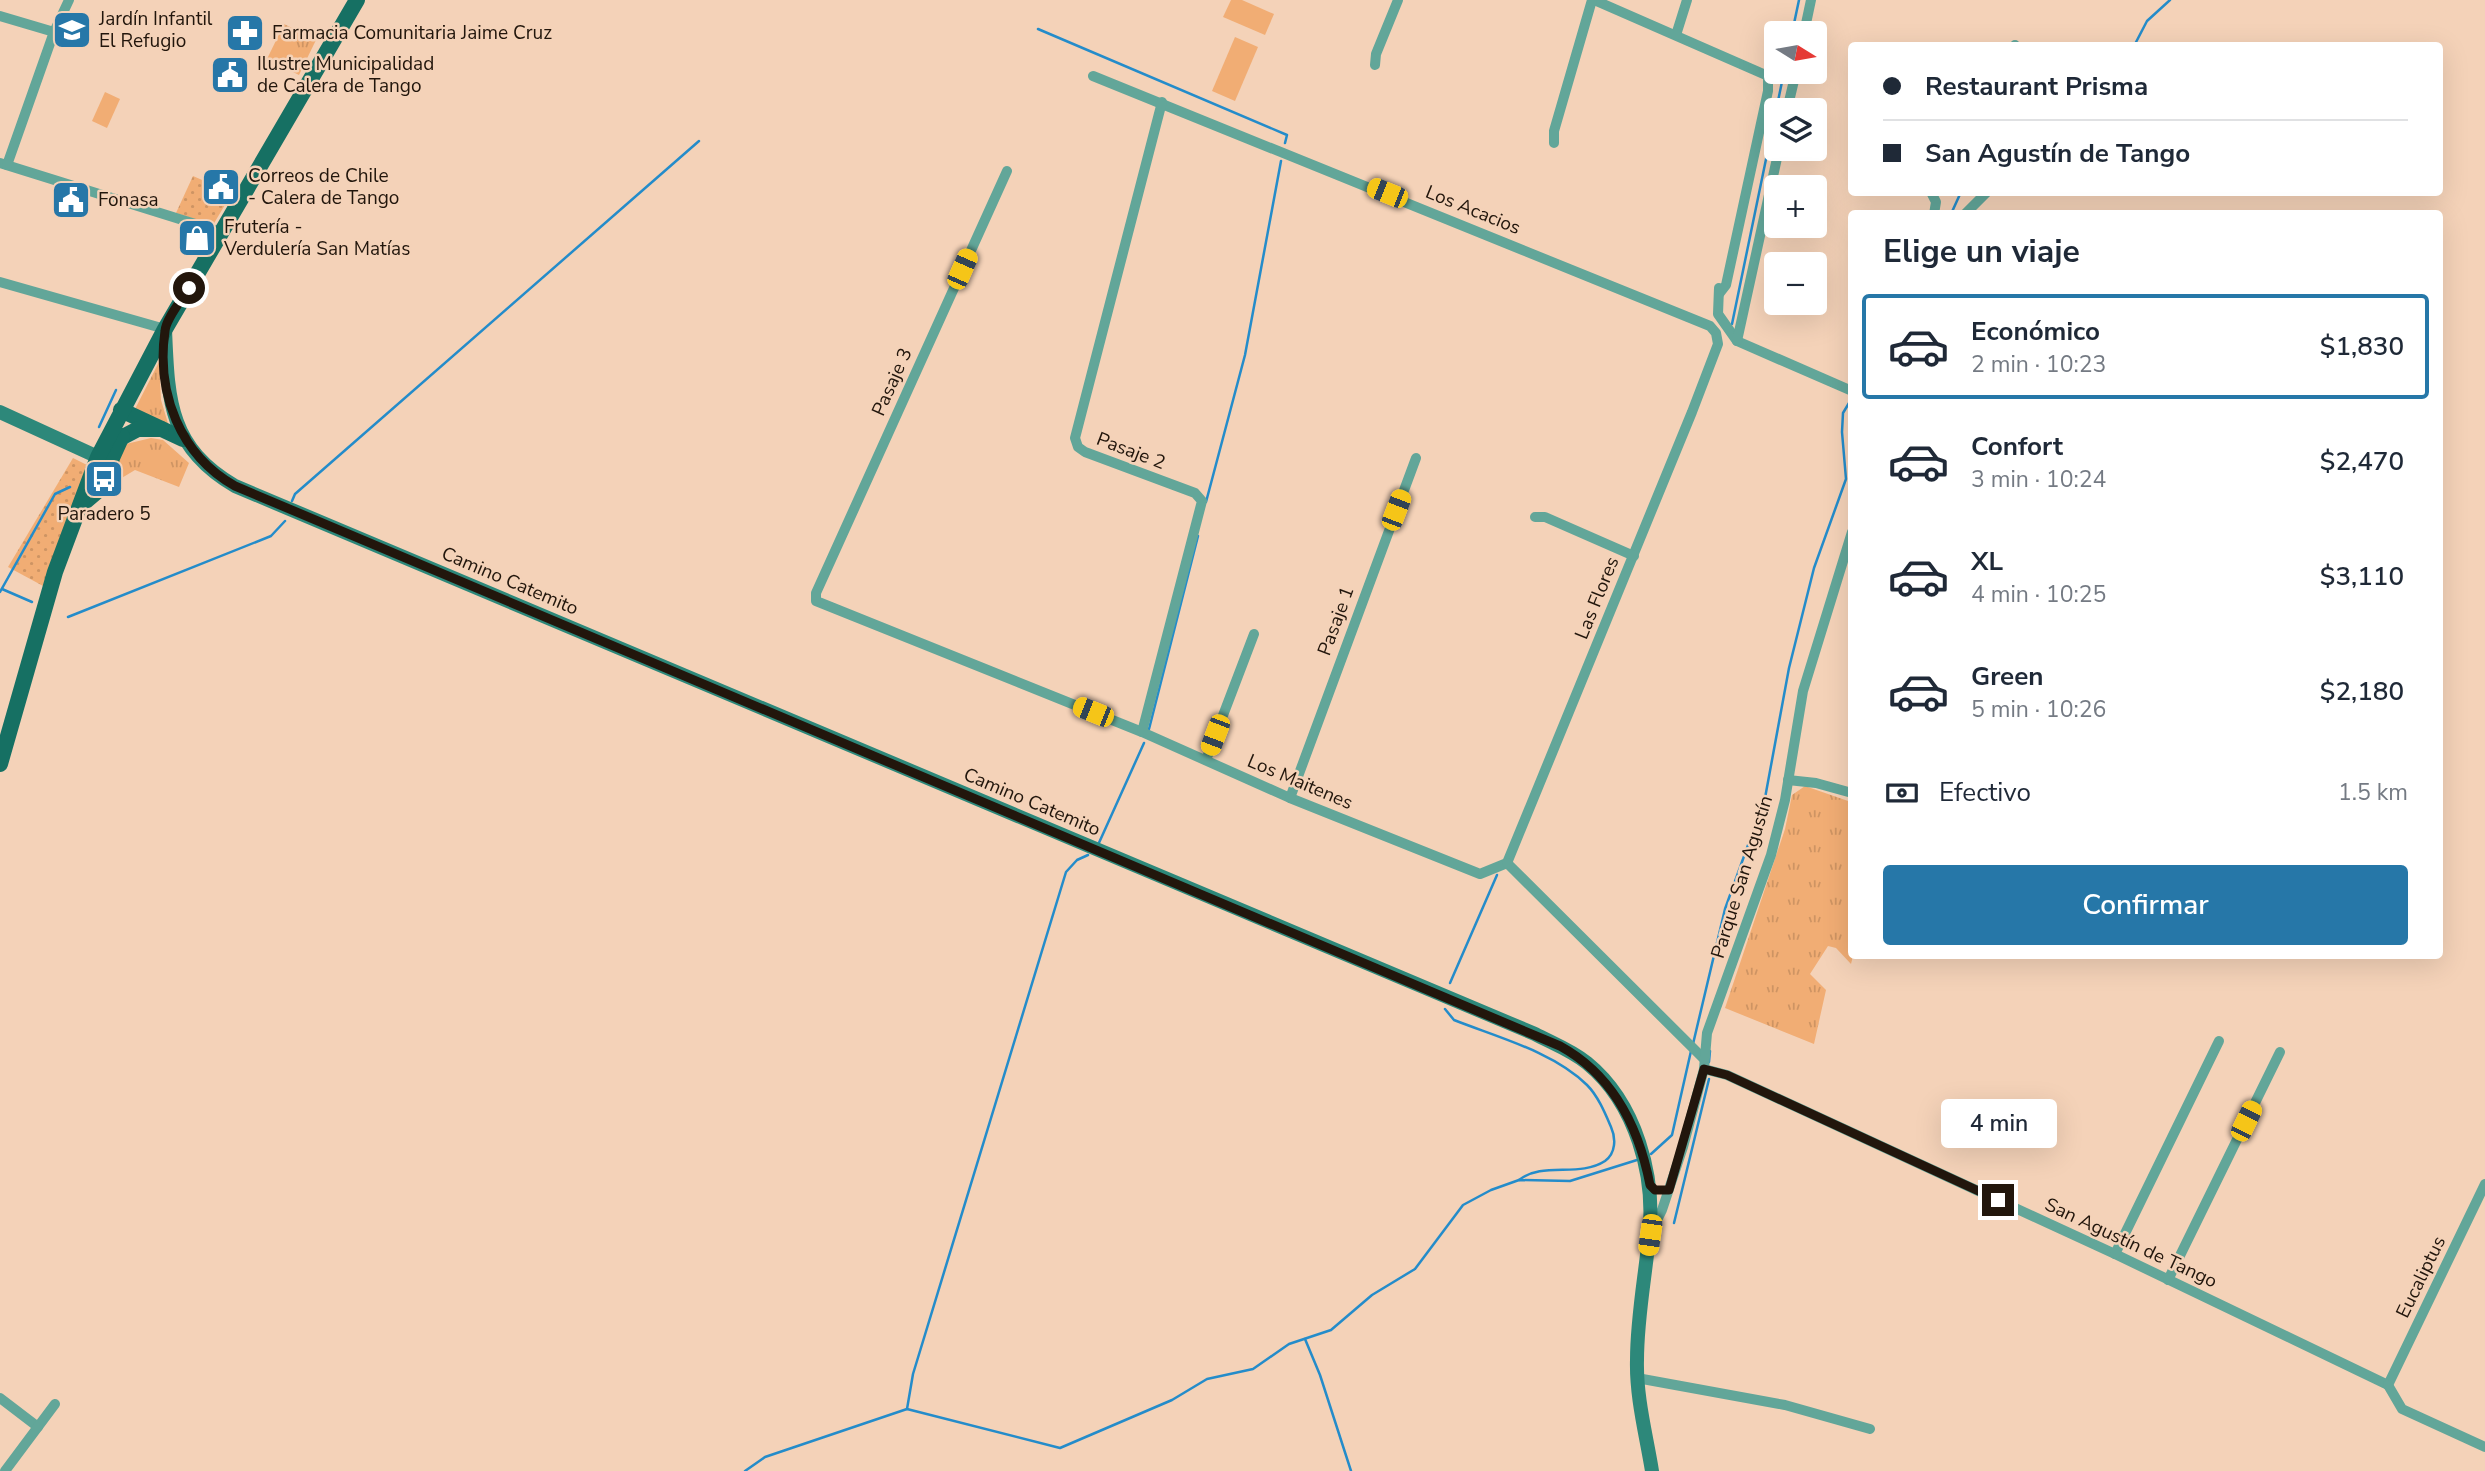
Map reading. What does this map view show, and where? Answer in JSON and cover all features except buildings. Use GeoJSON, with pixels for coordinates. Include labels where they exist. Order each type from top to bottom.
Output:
{"type":"FeatureCollection","features":[{"type":"Feature","properties":{"kind":"main road"},"geometry":{"type":"LineString","coordinates":[[0,764],[48,594],[98,457],[164,329],[357,0]]}},
{"type":"Feature","properties":{"kind":"main road","name":"Camino Catemito"},"geometry":{"type":"LineString","coordinates":[[164,329],[168,395],[183,439],[205,465],[246,492],[741,698],[1560,1046],[1588,1064],[1614,1092],[1641,1149],[1650,1185],[1650,1235],[1638,1325],[1637,1378],[1652,1471]]}},
{"type":"Feature","properties":{"kind":"main road"},"geometry":{"type":"LineString","coordinates":[[121,410],[183,439]]}},
{"type":"Feature","properties":{"kind":"main road"},"geometry":{"type":"LineString","coordinates":[[0,412],[98,457],[105,461],[111,472]]}},
{"type":"Feature","properties":{"kind":"main road"},"geometry":{"type":"LineString","coordinates":[[98,457],[122,436],[138,429],[161,429]]}},
{"type":"Feature","properties":{"kind":"main road"},"geometry":{"type":"LineString","coordinates":[[79,507],[103,487],[111,472],[112,458],[122,436]]}},
{"type":"Feature","properties":{"kind":"street"},"geometry":{"type":"LineString","coordinates":[[69,0],[54,32],[4,164],[221,232]]}},
{"type":"Feature","properties":{"kind":"street"},"geometry":{"type":"LineString","coordinates":[[1375,65],[1376,54],[1398,0]]}},
{"type":"Feature","properties":{"kind":"street"},"geometry":{"type":"LineString","coordinates":[[1554,144],[1554,131],[1593,0],[1763,71],[1769,78],[1734,240],[1726,253],[1718,314],[1737,341],[1848,389]]}},
{"type":"Feature","properties":{"kind":"street"},"geometry":{"type":"LineString","coordinates":[[1676,34],[1687,0]]}},
{"type":"Feature","properties":{"kind":"street"},"geometry":{"type":"LineString","coordinates":[[1807,21],[1811,0]]}},
{"type":"Feature","properties":{"kind":"street"},"geometry":{"type":"LineString","coordinates":[[0,16],[54,32]]}},
{"type":"Feature","properties":{"kind":"street","name":"Los Acacios"},"geometry":{"type":"LineString","coordinates":[[1093,76],[1710,326],[1718,338],[1718,346]]}},
{"type":"Feature","properties":{"kind":"street","name":"Pasaje 2"},"geometry":{"type":"LineString","coordinates":[[1142,732],[1202,501],[1195,493],[1085,452],[1078,447],[1075,438],[1162,102]]}},
{"type":"Feature","properties":{"kind":"street"},"geometry":{"type":"LineString","coordinates":[[1737,341],[1776,161]]}},
{"type":"Feature","properties":{"kind":"street","name":"Pasaje 3"},"geometry":{"type":"LineString","coordinates":[[823,604],[816,601],[816,593],[1007,171]]}},
{"type":"Feature","properties":{"kind":"street"},"geometry":{"type":"LineString","coordinates":[[1969,210],[1982,196]]}},
{"type":"Feature","properties":{"kind":"street"},"geometry":{"type":"LineString","coordinates":[[0,282],[164,329]]}},
{"type":"Feature","properties":{"kind":"street","name":"Las Flores"},"geometry":{"type":"LineString","coordinates":[[1507,863],[1718,346]]}},
{"type":"Feature","properties":{"kind":"street","name":"Pasaje 1"},"geometry":{"type":"LineString","coordinates":[[1290,798],[1416,457]]}},
{"type":"Feature","properties":{"kind":"street"},"geometry":{"type":"LineString","coordinates":[[1535,517],[1545,517],[1634,556]]}},
{"type":"Feature","properties":{"kind":"street","name":"Parque San Agustín"},"geometry":{"type":"LineString","coordinates":[[1650,1235],[1669,1190],[1707,1033],[1771,855],[1788,780],[1803,691],[1848,545]]}},
{"type":"Feature","properties":{"kind":"street","name":"Los Maitenes"},"geometry":{"type":"LineString","coordinates":[[823,604],[1142,732],[1290,798],[1480,874],[1507,863]]}},
{"type":"Feature","properties":{"kind":"street"},"geometry":{"type":"LineString","coordinates":[[1206,760],[1254,634]]}},
{"type":"Feature","properties":{"kind":"street"},"geometry":{"type":"LineString","coordinates":[[1788,780],[1816,783],[1848,792]]}},
{"type":"Feature","properties":{"kind":"street"},"geometry":{"type":"LineString","coordinates":[[1507,863],[1702,1060]]}},
{"type":"Feature","properties":{"kind":"street"},"geometry":{"type":"LineString","coordinates":[[2115,1254],[2219,1041]]}},
{"type":"Feature","properties":{"kind":"street"},"geometry":{"type":"LineString","coordinates":[[2168,1280],[2280,1052]]}},
{"type":"Feature","properties":{"kind":"street","name":"San Agustín de Tango"},"geometry":{"type":"LineString","coordinates":[[1702,1060],[1727,1075],[2115,1254],[2388,1385]]}},
{"type":"Feature","properties":{"kind":"street","name":"Eucaliptus"},"geometry":{"type":"LineString","coordinates":[[2388,1385],[2485,1184]]}},
{"type":"Feature","properties":{"kind":"street"},"geometry":{"type":"LineString","coordinates":[[1650,1185],[1655,1190],[1669,1190]]}},
{"type":"Feature","properties":{"kind":"street"},"geometry":{"type":"LineString","coordinates":[[1637,1378],[1785,1405],[1870,1430]]}},
{"type":"Feature","properties":{"kind":"street"},"geometry":{"type":"LineString","coordinates":[[2388,1385],[2402,1409],[2485,1447]]}},
{"type":"Feature","properties":{"kind":"street"},"geometry":{"type":"LineString","coordinates":[[0,1398],[38,1427]]}},
{"type":"Feature","properties":{"kind":"street"},"geometry":{"type":"LineString","coordinates":[[5,1471],[54,1404]]}},
{"type":"Feature","properties":{"kind":"green space"},"geometry":{"type":"Polygon","coordinates":[[[1231,0],[1242,0],[1274,14],[1265,35],[1223,17],[1231,0]]]}},
{"type":"Feature","properties":{"kind":"green space"},"geometry":{"type":"Polygon","coordinates":[[[284,24],[316,40],[299,75],[267,59],[284,24]]]}},
{"type":"Feature","properties":{"kind":"green space"},"geometry":{"type":"Polygon","coordinates":[[[1235,37],[1258,47],[1235,101],[1212,91],[1235,37]]]}},
{"type":"Feature","properties":{"kind":"green space"},"geometry":{"type":"Polygon","coordinates":[[[105,92],[120,99],[107,128],[92,121],[105,92]]]}},
{"type":"Feature","properties":{"kind":"green space"},"geometry":{"type":"Polygon","coordinates":[[[193,176],[232,193],[213,225],[176,213],[193,176]]]}},
{"type":"Feature","properties":{"kind":"green space"},"geometry":{"type":"Polygon","coordinates":[[[159,362],[161,400],[170,430],[134,411],[159,362]]]}},
{"type":"Feature","properties":{"kind":"green space"},"geometry":{"type":"Polygon","coordinates":[[[151,438],[163,440],[189,463],[179,487],[135,470],[115,482],[118,460],[126,444],[151,438]]]}},
{"type":"Feature","properties":{"kind":"green space"},"geometry":{"type":"Polygon","coordinates":[[[73,458],[87,465],[45,587],[8,567],[73,458]]]}},
{"type":"Feature","properties":{"kind":"green space"},"geometry":{"type":"Polygon","coordinates":[[[1805,786],[1848,801],[1848,959],[1852,959],[1851,964],[1836,948],[1828,946],[1810,974],[1826,990],[1814,1044],[1725,1008],[1785,829],[1792,795],[1805,786]]]}},
{"type":"Feature","properties":{"kind":"waterway"},"geometry":{"type":"LineString","coordinates":[[1795,21],[1799,0]]}},
{"type":"Feature","properties":{"kind":"waterway"},"geometry":{"type":"LineString","coordinates":[[2136,42],[2147,21],[2170,0]]}},
{"type":"Feature","properties":{"kind":"waterway"},"geometry":{"type":"LineString","coordinates":[[1038,29],[1287,135],[1285,143]]}},
{"type":"Feature","properties":{"kind":"waterway"},"geometry":{"type":"LineString","coordinates":[[1732,324],[1782,84]]}},
{"type":"Feature","properties":{"kind":"waterway"},"geometry":{"type":"LineString","coordinates":[[292,501],[295,494],[699,141]]}},
{"type":"Feature","properties":{"kind":"waterway"},"geometry":{"type":"LineString","coordinates":[[1206,502],[1245,355],[1281,161]]}},
{"type":"Feature","properties":{"kind":"waterway"},"geometry":{"type":"LineString","coordinates":[[1953,210],[1959,196]]}},
{"type":"Feature","properties":{"kind":"waterway"},"geometry":{"type":"LineString","coordinates":[[99,427],[116,390]]}},
{"type":"Feature","properties":{"kind":"waterway"},"geometry":{"type":"LineString","coordinates":[[1693,1044],[1725,909],[1765,798],[1789,668],[1814,568],[1846,479],[1842,432],[1843,413],[1848,405]]}},
{"type":"Feature","properties":{"kind":"waterway"},"geometry":{"type":"LineString","coordinates":[[0,592],[55,494],[70,487]]}},
{"type":"Feature","properties":{"kind":"waterway"},"geometry":{"type":"LineString","coordinates":[[68,617],[271,536],[285,521]]}},
{"type":"Feature","properties":{"kind":"waterway"},"geometry":{"type":"LineString","coordinates":[[1149,729],[1198,536]]}},
{"type":"Feature","properties":{"kind":"waterway"},"geometry":{"type":"LineString","coordinates":[[2,589],[32,602]]}},
{"type":"Feature","properties":{"kind":"waterway"},"geometry":{"type":"LineString","coordinates":[[1098,845],[1144,743]]}},
{"type":"Feature","properties":{"kind":"waterway"},"geometry":{"type":"LineString","coordinates":[[907,1409],[913,1374],[1066,872],[1077,860],[1088,855]]}},
{"type":"Feature","properties":{"kind":"waterway"},"geometry":{"type":"LineString","coordinates":[[1450,983],[1497,875]]}},
{"type":"Feature","properties":{"kind":"waterway"},"geometry":{"type":"LineString","coordinates":[[1445,1009],[1454,1020],[1524,1046],[1574,1073],[1595,1094],[1609,1122],[1614,1145],[1605,1161],[1584,1168],[1539,1171],[1519,1180]]}},
{"type":"Feature","properties":{"kind":"waterway"},"geometry":{"type":"LineString","coordinates":[[1651,1154],[1672,1135],[1691,1051]]}},
{"type":"Feature","properties":{"kind":"waterway"},"geometry":{"type":"LineString","coordinates":[[1709,1062],[1710,1051]]}},
{"type":"Feature","properties":{"kind":"waterway"},"geometry":{"type":"LineString","coordinates":[[1674,1223],[1709,1079]]}},
{"type":"Feature","properties":{"kind":"waterway"},"geometry":{"type":"LineString","coordinates":[[745,1471],[765,1457],[907,1409],[1060,1448],[1172,1400],[1207,1379],[1253,1369],[1289,1344],[1331,1330],[1372,1295],[1415,1269],[1463,1205],[1491,1190],[1519,1180],[1570,1181],[1637,1160]]}},
{"type":"Feature","properties":{"kind":"waterway"},"geometry":{"type":"LineString","coordinates":[[1305,1339],[1320,1375],[1351,1471]]}},
{"type":"Feature","properties":{"kind":"place","name":"Jardín Infantil El Refugio"},"geometry":{"type":"Point","coordinates":[72,30]}},
{"type":"Feature","properties":{"kind":"place","name":"Farmacia Comunitaria Jaime Cruz"},"geometry":{"type":"Point","coordinates":[245,33]}},
{"type":"Feature","properties":{"kind":"place","name":"Ilustre Municipalidad de Calera de Tango"},"geometry":{"type":"Point","coordinates":[230,75]}},
{"type":"Feature","properties":{"kind":"place","name":"Correos de Chile - Calera de Tango"},"geometry":{"type":"Point","coordinates":[221,187]}},
{"type":"Feature","properties":{"kind":"place","name":"Fonasa"},"geometry":{"type":"Point","coordinates":[71,200]}},
{"type":"Feature","properties":{"kind":"place","name":"Frutería - Verdulería San Matías"},"geometry":{"type":"Point","coordinates":[197,238]}},
{"type":"Feature","properties":{"kind":"place","name":"Paradero 5"},"geometry":{"type":"Point","coordinates":[104,479]}},
{"type":"Feature","properties":{"kind":"route"},"geometry":{"type":"LineString","coordinates":[[189,288],[164,329],[168,395],[183,439],[205,465],[235,486],[1560,1046],[1588,1064],[1614,1092],[1637,1139],[1650,1185],[1655,1190],[1669,1190],[1704,1069],[1710,1069],[1998,1200]]}}]}
